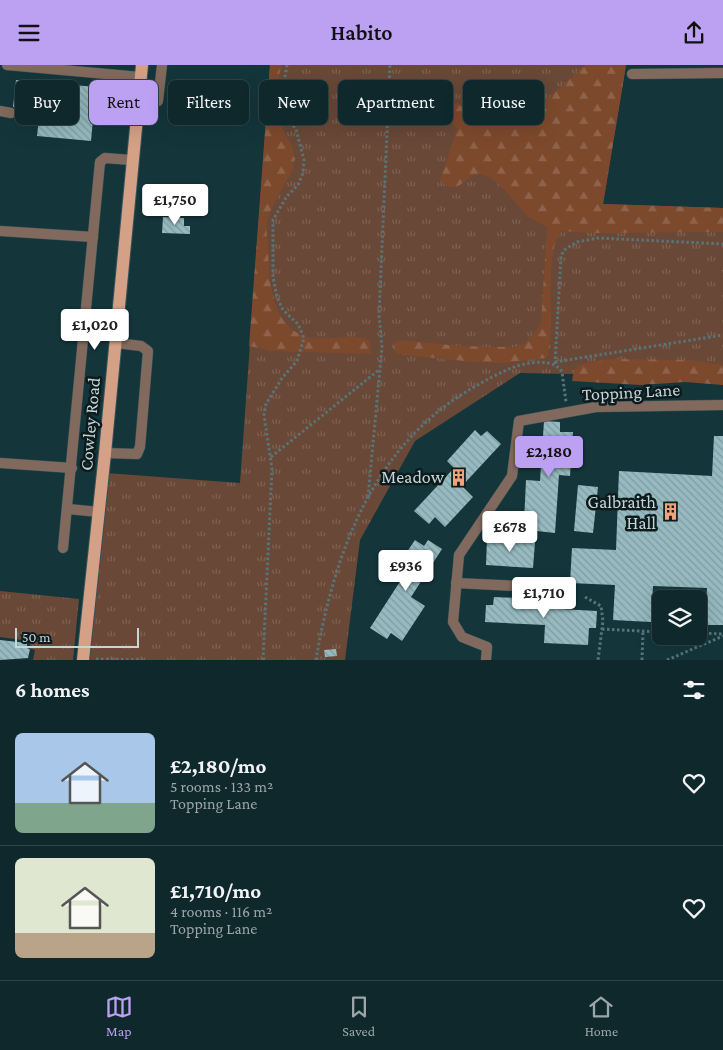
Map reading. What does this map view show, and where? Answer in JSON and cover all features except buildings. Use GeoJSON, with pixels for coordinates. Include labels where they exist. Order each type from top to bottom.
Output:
{"type":"FeatureCollection","features":[{"type":"Feature","properties":{"kind":"main road","name":"Cowley Road"},"geometry":{"type":"LineString","coordinates":[[83,659],[116,343],[135,125]]}},
{"type":"Feature","properties":{"kind":"street"},"geometry":{"type":"LineString","coordinates":[[7,65],[141,71]]}},
{"type":"Feature","properties":{"kind":"street"},"geometry":{"type":"LineString","coordinates":[[158,101],[162,65]]}},
{"type":"Feature","properties":{"kind":"street"},"geometry":{"type":"LineString","coordinates":[[632,74],[723,73]]}},
{"type":"Feature","properties":{"kind":"street"},"geometry":{"type":"LineString","coordinates":[[0,111],[11,113]]}},
{"type":"Feature","properties":{"kind":"street","name":"Cowley Road"},"geometry":{"type":"LineString","coordinates":[[62,548],[68,509],[100,162],[105,159],[131,160]]}},
{"type":"Feature","properties":{"kind":"street"},"geometry":{"type":"LineString","coordinates":[[0,231],[92,237]]}},
{"type":"Feature","properties":{"kind":"street"},"geometry":{"type":"LineString","coordinates":[[105,453],[137,455],[140,447],[148,351],[141,346],[116,343]]}},
{"type":"Feature","properties":{"kind":"street","name":"Topping Lane"},"geometry":{"type":"LineString","coordinates":[[488,660],[487,647],[462,637],[453,622],[459,555],[512,476],[519,421],[596,407],[723,405]]}},
{"type":"Feature","properties":{"kind":"street"},"geometry":{"type":"LineString","coordinates":[[0,463],[72,467]]}},
{"type":"Feature","properties":{"kind":"street"},"geometry":{"type":"LineString","coordinates":[[68,509],[99,512]]}},
{"type":"Feature","properties":{"kind":"street"},"geometry":{"type":"LineString","coordinates":[[456,583],[559,588]]}},
{"type":"Feature","properties":{"kind":"path"},"geometry":{"type":"LineString","coordinates":[[263,660],[271,457],[264,420],[264,409],[282,379],[297,361],[304,338],[298,324],[280,304],[273,277],[273,220],[287,196],[298,185],[303,173],[304,160],[296,129],[284,115],[282,108],[281,101],[287,65]]}},
{"type":"Feature","properties":{"kind":"path"},"geometry":{"type":"LineString","coordinates":[[368,500],[382,347],[379,315],[390,65]]}},
{"type":"Feature","properties":{"kind":"path"},"geometry":{"type":"LineString","coordinates":[[567,412],[562,372],[555,364],[561,255],[564,251],[577,242],[598,239],[723,243]]}},
{"type":"Feature","properties":{"kind":"path"},"geometry":{"type":"LineString","coordinates":[[316,660],[346,543],[360,512],[376,482],[405,441],[435,412],[474,387],[510,369],[531,364],[555,364],[723,335]]}},
{"type":"Feature","properties":{"kind":"path"},"geometry":{"type":"LineString","coordinates":[[271,457],[380,369]]}},
{"type":"Feature","properties":{"kind":"path"},"geometry":{"type":"LineString","coordinates":[[585,597],[601,607],[602,629],[598,660]]}},
{"type":"Feature","properties":{"kind":"path"},"geometry":{"type":"LineString","coordinates":[[602,629],[652,632]]}},
{"type":"Feature","properties":{"kind":"path"},"geometry":{"type":"LineString","coordinates":[[642,660],[643,631]]}},
{"type":"Feature","properties":{"kind":"path"},"geometry":{"type":"LineString","coordinates":[[707,634],[723,635]]}},
{"type":"Feature","properties":{"kind":"path"},"geometry":{"type":"LineString","coordinates":[[667,660],[723,635]]}},
{"type":"Feature","properties":{"kind":"path"},"geometry":{"type":"LineString","coordinates":[[83,659],[144,660]]}},
{"type":"Feature","properties":{"kind":"green space"},"geometry":{"type":"Polygon","coordinates":[[[270,65],[626,65],[603,204],[723,208],[723,377],[520,373],[415,441],[360,540],[345,660],[84,660],[106,473],[240,483],[266,125],[328,125],[328,80],[269,80],[270,65]]]}},
{"type":"Feature","properties":{"kind":"green space"},"geometry":{"type":"Polygon","coordinates":[[[270,65],[281,65],[278,80],[269,80],[270,65]]]}},
{"type":"Feature","properties":{"kind":"green space"},"geometry":{"type":"Polygon","coordinates":[[[586,65],[626,65],[603,204],[723,208],[723,232],[591,233],[563,231],[554,247],[552,261],[551,331],[548,355],[545,358],[502,363],[396,354],[393,344],[399,340],[459,346],[516,347],[525,344],[541,324],[547,227],[529,217],[500,185],[487,176],[475,174],[458,186],[453,187],[447,186],[440,181],[457,129],[453,123],[453,104],[458,103],[463,108],[463,125],[544,125],[544,106],[548,98],[586,65]]]}},
{"type":"Feature","properties":{"kind":"green space"},"geometry":{"type":"Polygon","coordinates":[[[266,125],[280,125],[292,146],[294,160],[293,169],[274,202],[267,224],[269,276],[274,301],[286,323],[295,331],[307,337],[315,338],[365,338],[370,341],[371,354],[272,351],[249,346],[266,125]]]}},
{"type":"Feature","properties":{"kind":"green space"},"geometry":{"type":"Polygon","coordinates":[[[610,359],[689,360],[723,365],[723,385],[685,382],[641,385],[572,381],[574,369],[582,364],[610,359]]]}},
{"type":"Feature","properties":{"kind":"green space"},"geometry":{"type":"Polygon","coordinates":[[[0,591],[79,599],[73,660],[33,660],[35,650],[30,649],[30,641],[0,637],[0,591]]]}},
{"type":"Feature","properties":{"kind":"place","name":"Meadow"},"geometry":{"type":"Point","coordinates":[458,477]}},
{"type":"Feature","properties":{"kind":"place","name":"Galbraith Hall"},"geometry":{"type":"Point","coordinates":[670,512]}}]}
